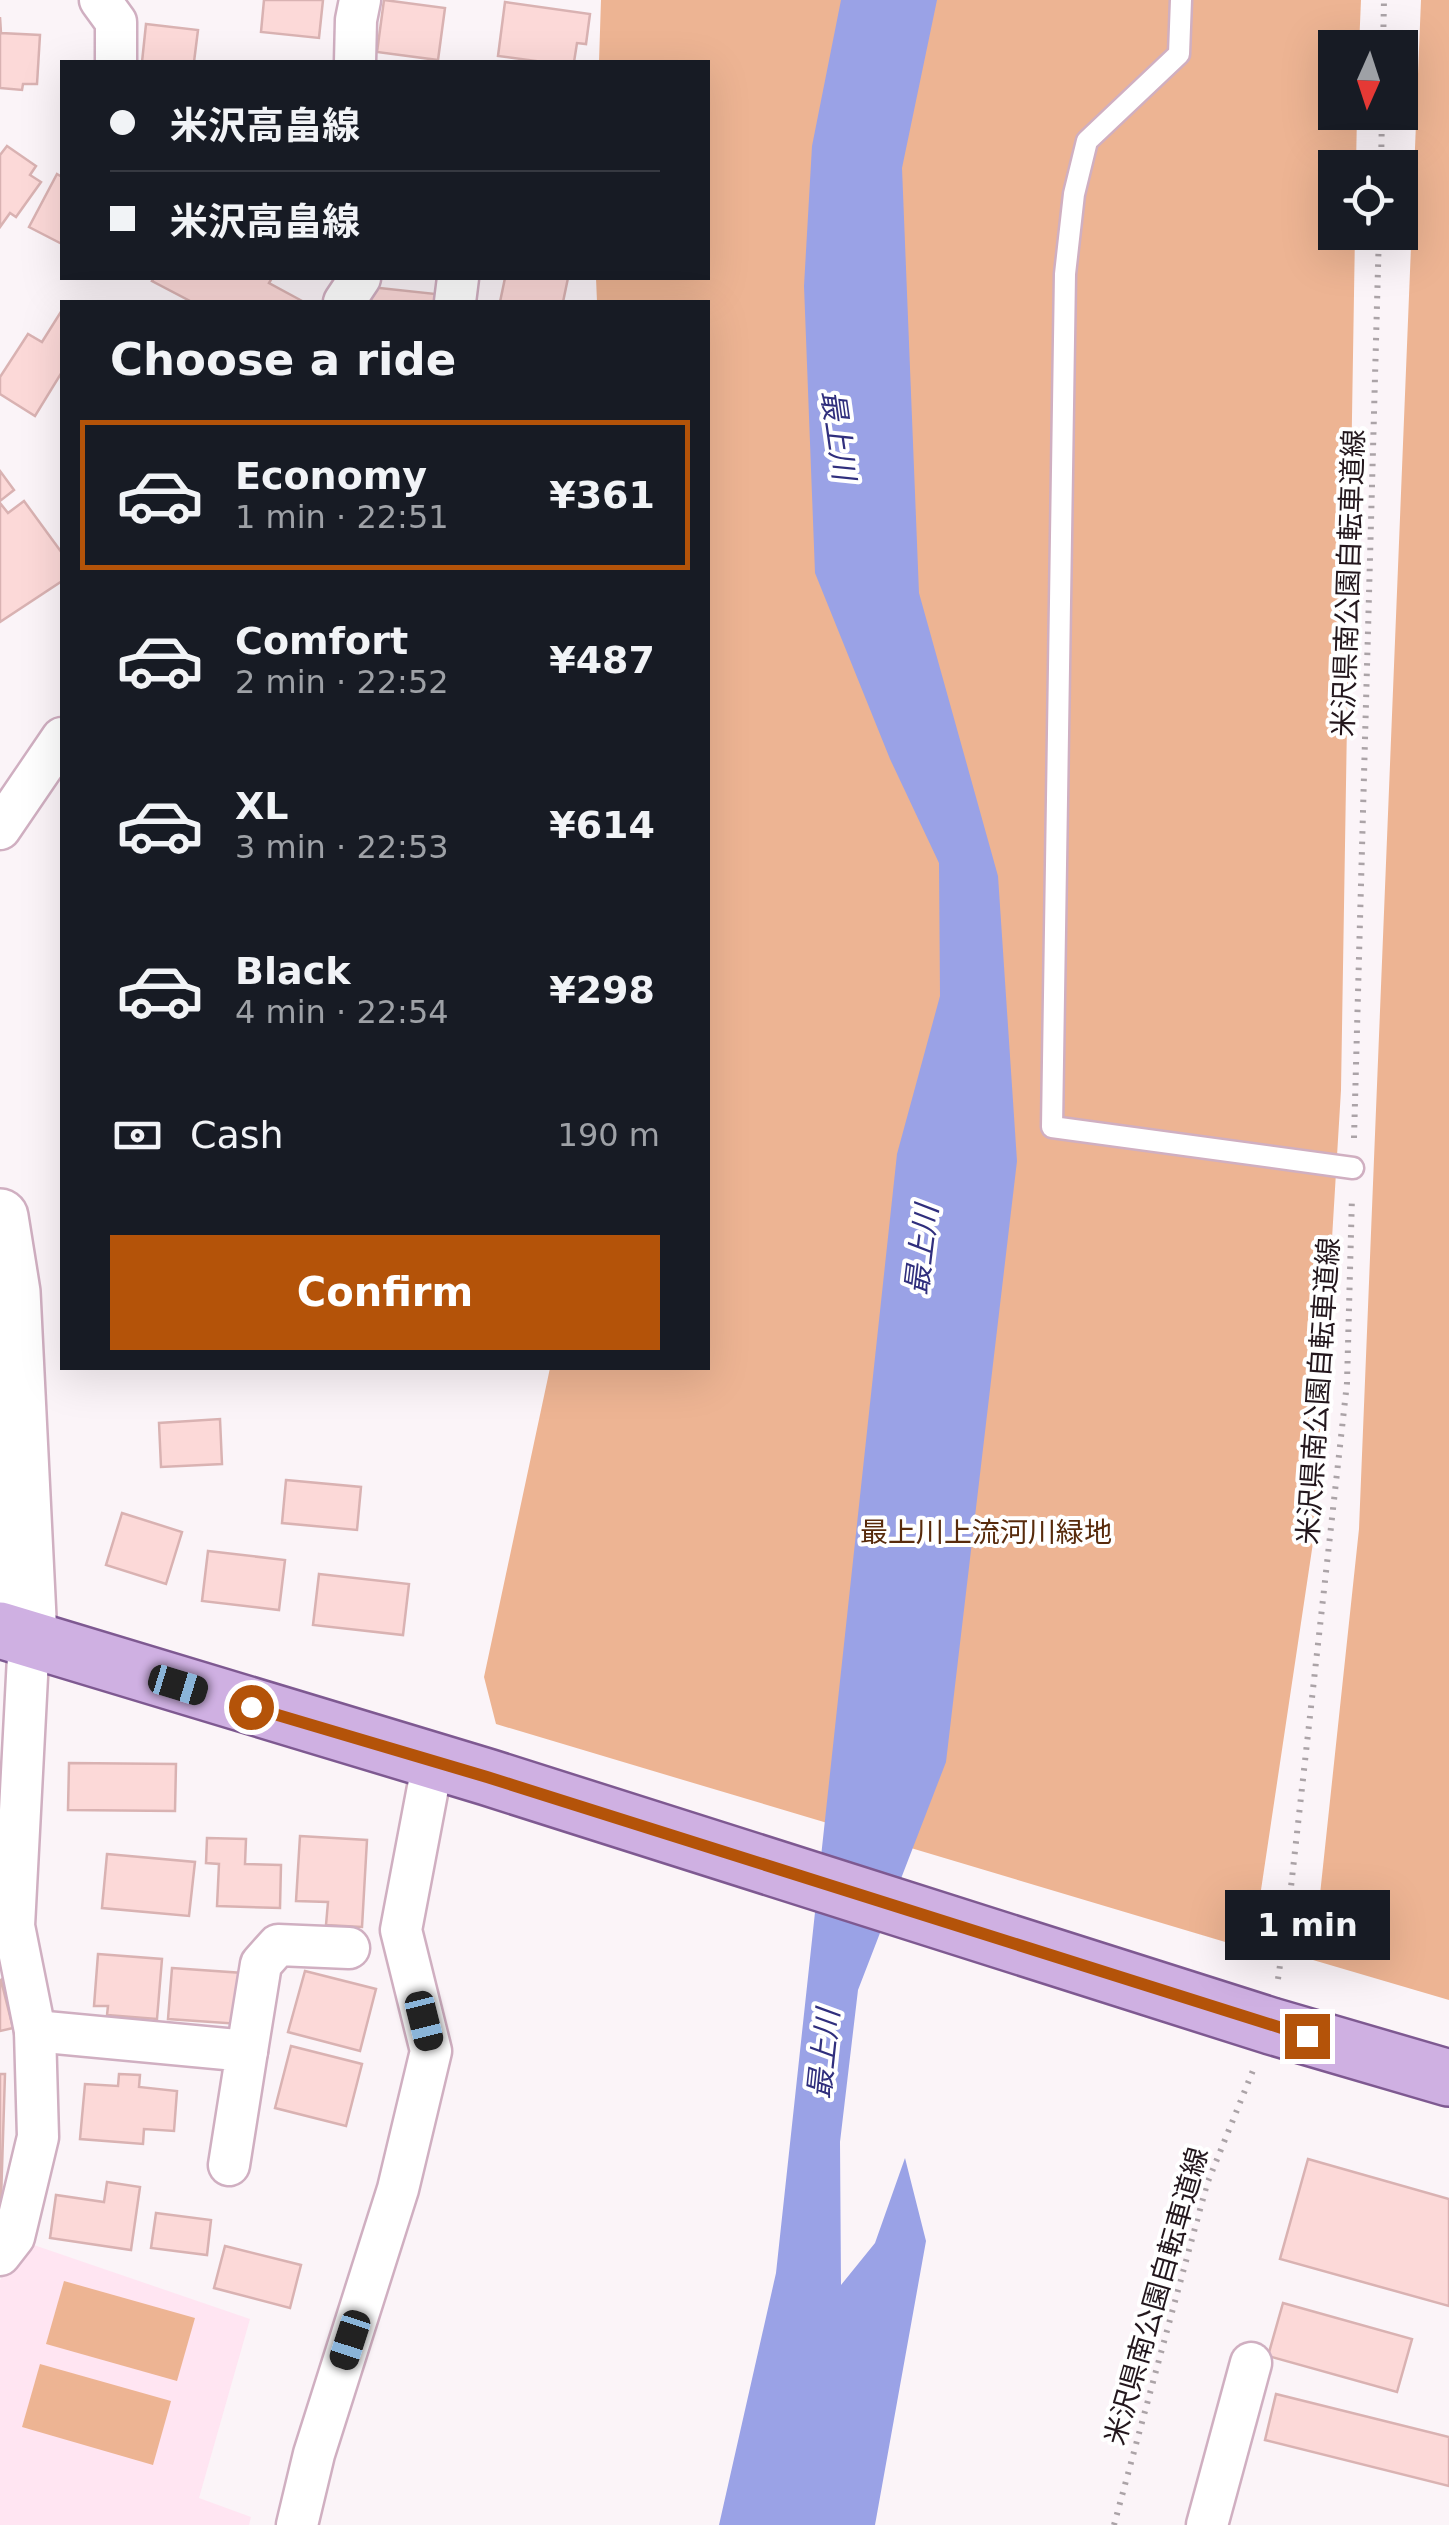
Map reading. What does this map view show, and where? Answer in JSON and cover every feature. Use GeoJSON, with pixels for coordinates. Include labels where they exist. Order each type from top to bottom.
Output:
{"type":"FeatureCollection","features":[{"type":"Feature","properties":{"kind":"main road"},"geometry":{"type":"LineString","coordinates":[[14,1634],[487,1777],[1271,2026],[1449,2078]]}},
{"type":"Feature","properties":{"kind":"street"},"geometry":{"type":"LineString","coordinates":[[100,0],[116,22],[116,60]]}},
{"type":"Feature","properties":{"kind":"street"},"geometry":{"type":"LineString","coordinates":[[356,60],[360,0]]}},
{"type":"Feature","properties":{"kind":"street"},"geometry":{"type":"LineString","coordinates":[[0,830],[60,741]]}},
{"type":"Feature","properties":{"kind":"street"},"geometry":{"type":"LineString","coordinates":[[0,1217],[12,1292],[14,1926],[35,2031],[38,2138],[14,2236],[0,2255]]}},
{"type":"Feature","properties":{"kind":"street"},"geometry":{"type":"LineString","coordinates":[[296,2525],[314,2454],[398,2190],[431,2051],[401,1930],[433,1761]]}},
{"type":"Feature","properties":{"kind":"street"},"geometry":{"type":"LineString","coordinates":[[229,2165],[262,1964],[278,1945],[349,1948]]}},
{"type":"Feature","properties":{"kind":"street"},"geometry":{"type":"LineString","coordinates":[[35,2031],[247,2051]]}},
{"type":"Feature","properties":{"kind":"street"},"geometry":{"type":"LineString","coordinates":[[1207,2525],[1251,2363]]}},
{"type":"Feature","properties":{"kind":"lane"},"geometry":{"type":"LineString","coordinates":[[1181,0],[1179,54],[1087,141],[1074,194],[1065,274],[1052,1128],[1353,1168]]}},
{"type":"Feature","properties":{"kind":"path"},"geometry":{"type":"LineString","coordinates":[[1383,30],[1384,0]]}},
{"type":"Feature","properties":{"kind":"path","name":"米沢県南公園自転車道線"},"geometry":{"type":"LineString","coordinates":[[1114,2525],[1207,2184],[1271,2026],[1290,1896],[1344,1420],[1378,250]]}},
{"type":"Feature","properties":{"kind":"shaded area"},"geometry":{"type":"Polygon","coordinates":[[[28,2243],[250,2319],[199,2498],[251,2517],[249,2525],[0,2525],[0,2280],[28,2243]]]}},
{"type":"Feature","properties":{"kind":"green space","name":"最上川上流河川緑地"},"geometry":{"type":"Polygon","coordinates":[[[601,0],[1361,0],[1360,30],[1318,30],[1318,130],[1357,130],[1356,150],[1318,150],[1318,250],[1355,250],[1341,1090],[1314,1536],[1252,1950],[496,1724],[484,1677],[550,1370],[710,1370],[710,300],[597,300],[596,280],[710,280],[710,60],[599,60],[601,0]]]}},
{"type":"Feature","properties":{"kind":"green space"},"geometry":{"type":"Polygon","coordinates":[[[1421,0],[1449,0],[1449,2000],[1313,1960],[1359,1529],[1411,250],[1418,250],[1418,150],[1415,150],[1421,0]]]}},
{"type":"Feature","properties":{"kind":"green space"},"geometry":{"type":"Polygon","coordinates":[[[64,2281],[195,2318],[177,2381],[46,2344],[64,2281]]]}},
{"type":"Feature","properties":{"kind":"green space"},"geometry":{"type":"Polygon","coordinates":[[[40,2364],[171,2401],[153,2465],[22,2427],[40,2364]]]}},
{"type":"Feature","properties":{"kind":"water","name":"最上川"},"geometry":{"type":"Polygon","coordinates":[[[841,0],[937,0],[902,168],[919,593],[998,876],[1017,1161],[946,1762],[858,1990],[840,2142],[841,2285],[875,2243],[905,2158],[926,2241],[875,2525],[719,2525],[776,2273],[897,1154],[940,996],[939,863],[890,759],[815,573],[804,286],[812,146],[841,0]]]}},
{"type":"Feature","properties":{"kind":"building"},"geometry":{"type":"Polygon","coordinates":[[[264,0],[323,0],[319,38],[261,32],[264,0]]]}},
{"type":"Feature","properties":{"kind":"building"},"geometry":{"type":"Polygon","coordinates":[[[384,0],[445,8],[438,60],[377,52],[384,0]]]}},
{"type":"Feature","properties":{"kind":"building"},"geometry":{"type":"Polygon","coordinates":[[[505,2],[590,14],[586,44],[577,43],[574,60],[498,56],[505,2]]]}},
{"type":"Feature","properties":{"kind":"building"},"geometry":{"type":"Polygon","coordinates":[[[0,17],[1,33],[40,35],[37,84],[23,84],[22,90],[0,88],[0,17]]]}},
{"type":"Feature","properties":{"kind":"building"},"geometry":{"type":"Polygon","coordinates":[[[146,24],[198,30],[194,60],[142,60],[146,24]]]}},
{"type":"Feature","properties":{"kind":"building"},"geometry":{"type":"Polygon","coordinates":[[[7,146],[36,166],[30,175],[41,182],[16,217],[10,213],[0,227],[0,155],[7,146]]]}},
{"type":"Feature","properties":{"kind":"building"},"geometry":{"type":"Polygon","coordinates":[[[57,174],[60,243],[29,227],[57,174]]]}},
{"type":"Feature","properties":{"kind":"building"},"geometry":{"type":"Polygon","coordinates":[[[271,280],[269,283],[300,300],[188,300],[152,281],[271,280]]]}},
{"type":"Feature","properties":{"kind":"building"},"geometry":{"type":"Polygon","coordinates":[[[505,280],[568,280],[563,300],[500,300],[505,280]]]}},
{"type":"Feature","properties":{"kind":"building"},"geometry":{"type":"Polygon","coordinates":[[[361,286],[436,294],[436,300],[360,300],[361,286]]]}},
{"type":"Feature","properties":{"kind":"building"},"geometry":{"type":"Polygon","coordinates":[[[60,313],[60,375],[35,416],[0,394],[0,377],[28,334],[42,342],[60,313]]]}},
{"type":"Feature","properties":{"kind":"building"},"geometry":{"type":"Polygon","coordinates":[[[0,471],[14,490],[0,501],[0,471]]]}},
{"type":"Feature","properties":{"kind":"building"},"geometry":{"type":"Polygon","coordinates":[[[24,501],[60,550],[60,582],[0,622],[0,503],[8,513],[24,501]]]}},
{"type":"Feature","properties":{"kind":"building"},"geometry":{"type":"Polygon","coordinates":[[[220,1419],[222,1464],[161,1467],[159,1423],[220,1419]]]}},
{"type":"Feature","properties":{"kind":"building"},"geometry":{"type":"Polygon","coordinates":[[[286,1480],[361,1487],[357,1530],[282,1523],[286,1480]]]}},
{"type":"Feature","properties":{"kind":"building"},"geometry":{"type":"Polygon","coordinates":[[[122,1513],[182,1532],[166,1584],[106,1565],[122,1513]]]}},
{"type":"Feature","properties":{"kind":"building"},"geometry":{"type":"Polygon","coordinates":[[[208,1551],[285,1560],[279,1610],[202,1601],[208,1551]]]}},
{"type":"Feature","properties":{"kind":"building"},"geometry":{"type":"Polygon","coordinates":[[[319,1574],[409,1584],[403,1635],[313,1625],[319,1574]]]}},
{"type":"Feature","properties":{"kind":"building"},"geometry":{"type":"Polygon","coordinates":[[[69,1763],[176,1764],[175,1811],[68,1810],[69,1763]]]}},
{"type":"Feature","properties":{"kind":"building"},"geometry":{"type":"Polygon","coordinates":[[[300,1836],[367,1840],[362,1927],[326,1925],[328,1902],[296,1901],[300,1836]]]}},
{"type":"Feature","properties":{"kind":"building"},"geometry":{"type":"Polygon","coordinates":[[[207,1838],[246,1839],[245,1864],[281,1865],[280,1908],[217,1906],[219,1864],[206,1863],[207,1838]]]}},
{"type":"Feature","properties":{"kind":"building"},"geometry":{"type":"Polygon","coordinates":[[[107,1854],[195,1862],[189,1916],[102,1908],[107,1854]]]}},
{"type":"Feature","properties":{"kind":"building"},"geometry":{"type":"Polygon","coordinates":[[[98,1954],[162,1959],[157,2019],[107,2015],[108,2006],[94,2006],[98,1954]]]}},
{"type":"Feature","properties":{"kind":"building"},"geometry":{"type":"Polygon","coordinates":[[[172,1968],[243,1973],[240,2024],[168,2019],[172,1968]]]}},
{"type":"Feature","properties":{"kind":"building"},"geometry":{"type":"Polygon","coordinates":[[[305,1971],[376,1989],[360,2051],[288,2032],[305,1971]]]}},
{"type":"Feature","properties":{"kind":"building"},"geometry":{"type":"Polygon","coordinates":[[[0,1981],[13,2028],[0,2031],[0,1981]]]}},
{"type":"Feature","properties":{"kind":"building"},"geometry":{"type":"Polygon","coordinates":[[[291,2046],[362,2064],[346,2126],[275,2108],[291,2046]]]}},
{"type":"Feature","properties":{"kind":"building"},"geometry":{"type":"Polygon","coordinates":[[[0,2074],[5,2074],[1,2200],[0,2200],[0,2074]]]}},
{"type":"Feature","properties":{"kind":"building"},"geometry":{"type":"Polygon","coordinates":[[[119,2074],[140,2075],[139,2087],[177,2091],[174,2131],[144,2129],[143,2144],[80,2139],[85,2084],[118,2086],[119,2074]]]}},
{"type":"Feature","properties":{"kind":"building"},"geometry":{"type":"Polygon","coordinates":[[[1308,2159],[1449,2199],[1449,2306],[1280,2259],[1308,2159]]]}},
{"type":"Feature","properties":{"kind":"building"},"geometry":{"type":"Polygon","coordinates":[[[107,2182],[140,2187],[131,2250],[50,2238],[56,2195],[104,2202],[107,2182]]]}},
{"type":"Feature","properties":{"kind":"building"},"geometry":{"type":"Polygon","coordinates":[[[156,2213],[211,2220],[207,2255],[151,2248],[156,2213]]]}},
{"type":"Feature","properties":{"kind":"building"},"geometry":{"type":"Polygon","coordinates":[[[225,2246],[301,2265],[290,2308],[214,2288],[225,2246]]]}},
{"type":"Feature","properties":{"kind":"building"},"geometry":{"type":"Polygon","coordinates":[[[1283,2303],[1412,2339],[1397,2392],[1268,2356],[1283,2303]]]}},
{"type":"Feature","properties":{"kind":"building"},"geometry":{"type":"Polygon","coordinates":[[[1276,2394],[1449,2437],[1449,2486],[1265,2440],[1276,2394]]]}},
{"type":"Feature","properties":{"kind":"route"},"geometry":{"type":"LineString","coordinates":[[251,1707],[487,1777],[1307,2036]]}}]}
